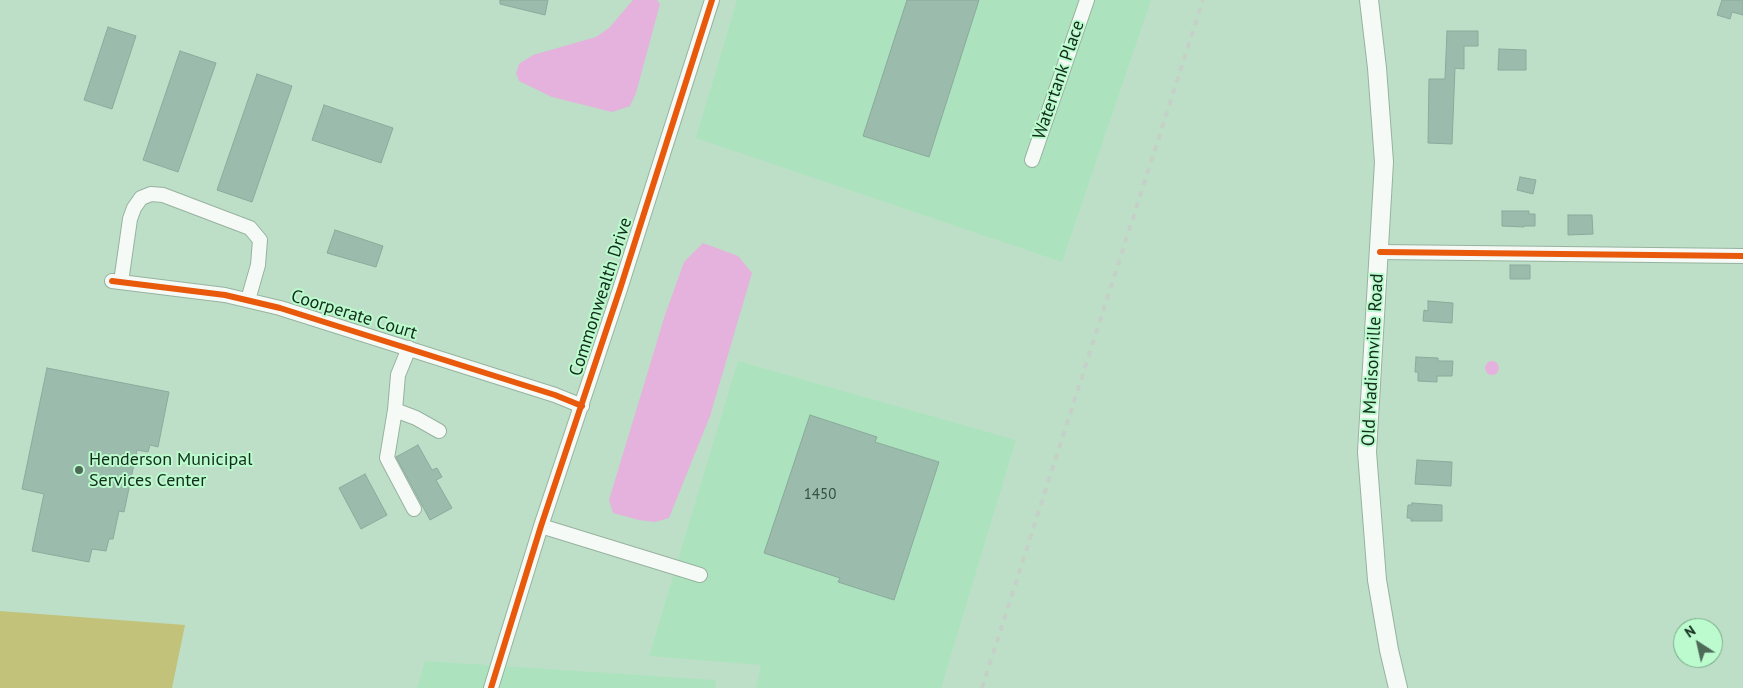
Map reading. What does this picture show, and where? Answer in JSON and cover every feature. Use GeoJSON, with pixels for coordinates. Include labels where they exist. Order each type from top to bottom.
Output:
{"type":"FeatureCollection","features":[{"type":"Feature","properties":{"kind":"main road","name":"Old Madisonville Road"},"geometry":{"type":"LineString","coordinates":[[1369,0],[1383,128],[1384,162],[1367,452],[1377,580],[1389,650],[1398,688]]}},
{"type":"Feature","properties":{"kind":"street","name":"Commonwealth Drive"},"geometry":{"type":"LineString","coordinates":[[491,688],[541,526],[582,406],[712,0]]}},
{"type":"Feature","properties":{"kind":"street","name":"Watertank Place"},"geometry":{"type":"LineString","coordinates":[[1032,160],[1087,0]]}},
{"type":"Feature","properties":{"kind":"street","name":"Coorperate Court"},"geometry":{"type":"LineString","coordinates":[[248,300],[258,265],[260,240],[250,228],[163,195],[151,194],[141,198],[134,208],[130,219],[116,281],[225,295],[248,300],[335,324],[555,395],[582,406]]}},
{"type":"Feature","properties":{"kind":"street"},"geometry":{"type":"LineString","coordinates":[[1380,252],[1743,256]]}},
{"type":"Feature","properties":{"kind":"street"},"geometry":{"type":"LineString","coordinates":[[409,348],[398,375],[395,410],[387,458],[414,509]]}},
{"type":"Feature","properties":{"kind":"street"},"geometry":{"type":"LineString","coordinates":[[395,410],[416,418],[438,431]]}},
{"type":"Feature","properties":{"kind":"street"},"geometry":{"type":"LineString","coordinates":[[541,526],[700,575]]}},
{"type":"Feature","properties":{"kind":"shaded area"},"geometry":{"type":"Polygon","coordinates":[[[633,0],[657,0],[660,4],[636,93],[630,106],[612,112],[552,97],[519,81],[516,73],[519,64],[533,55],[596,37],[609,28],[633,0]]]}},
{"type":"Feature","properties":{"kind":"shaded area"},"geometry":{"type":"Polygon","coordinates":[[[737,0],[1151,0],[1062,262],[696,138],[737,0]]]}},
{"type":"Feature","properties":{"kind":"shaded area"},"geometry":{"type":"Polygon","coordinates":[[[703,243],[738,256],[752,273],[710,416],[669,518],[655,522],[613,513],[609,500],[665,315],[684,262],[703,243]]]}},
{"type":"Feature","properties":{"kind":"shaded area"},"geometry":{"type":"Polygon","coordinates":[[[738,361],[1016,440],[941,688],[756,688],[761,665],[649,656],[738,361]]]}},
{"type":"Feature","properties":{"kind":"shaded area"},"geometry":{"type":"Polygon","coordinates":[[[1489,361],[1495,361],[1499,368],[1495,375],[1489,375],[1485,371],[1485,365],[1489,361]]]}},
{"type":"Feature","properties":{"kind":"shaded area"},"geometry":{"type":"Polygon","coordinates":[[[0,611],[185,625],[172,688],[0,688],[0,611]]]}},
{"type":"Feature","properties":{"kind":"shaded area"},"geometry":{"type":"Polygon","coordinates":[[[425,661],[715,680],[716,688],[417,688],[425,661]]]}},
{"type":"Feature","properties":{"kind":"building"},"geometry":{"type":"Polygon","coordinates":[[[500,0],[548,0],[545,15],[500,4],[500,0]]]}},
{"type":"Feature","properties":{"kind":"building"},"geometry":{"type":"Polygon","coordinates":[[[907,0],[979,0],[929,157],[863,136],[907,0]]]}},
{"type":"Feature","properties":{"kind":"building"},"geometry":{"type":"Polygon","coordinates":[[[1722,0],[1743,0],[1743,15],[1732,12],[1730,19],[1717,15],[1722,0]]]}},
{"type":"Feature","properties":{"kind":"building"},"geometry":{"type":"Polygon","coordinates":[[[108,27],[136,36],[112,109],[84,100],[108,27]]]}},
{"type":"Feature","properties":{"kind":"building"},"geometry":{"type":"Polygon","coordinates":[[[1447,31],[1478,31],[1478,46],[1464,46],[1464,69],[1455,68],[1452,144],[1428,143],[1429,79],[1445,79],[1447,31]]]}},
{"type":"Feature","properties":{"kind":"building"},"geometry":{"type":"Polygon","coordinates":[[[1499,49],[1526,50],[1526,70],[1498,70],[1499,49]]]}},
{"type":"Feature","properties":{"kind":"building"},"geometry":{"type":"Polygon","coordinates":[[[180,51],[216,63],[178,172],[143,160],[180,51]]]}},
{"type":"Feature","properties":{"kind":"building"},"geometry":{"type":"Polygon","coordinates":[[[257,74],[292,86],[252,202],[217,190],[257,74]]]}},
{"type":"Feature","properties":{"kind":"building"},"geometry":{"type":"Polygon","coordinates":[[[324,105],[393,128],[381,163],[312,140],[324,105]]]}},
{"type":"Feature","properties":{"kind":"building"},"geometry":{"type":"Polygon","coordinates":[[[1520,177],[1536,180],[1533,194],[1517,190],[1520,177]]]}},
{"type":"Feature","properties":{"kind":"building"},"geometry":{"type":"Polygon","coordinates":[[[1502,211],[1529,211],[1529,214],[1535,214],[1535,226],[1502,226],[1502,211]]]}},
{"type":"Feature","properties":{"kind":"building"},"geometry":{"type":"Polygon","coordinates":[[[1568,215],[1592,215],[1593,234],[1568,235],[1568,215]]]}},
{"type":"Feature","properties":{"kind":"building"},"geometry":{"type":"Polygon","coordinates":[[[335,230],[383,246],[376,267],[327,253],[335,230]]]}},
{"type":"Feature","properties":{"kind":"building"},"geometry":{"type":"Polygon","coordinates":[[[1510,265],[1530,265],[1530,279],[1510,279],[1510,265]]]}},
{"type":"Feature","properties":{"kind":"building"},"geometry":{"type":"Polygon","coordinates":[[[1428,301],[1453,303],[1452,323],[1423,321],[1424,310],[1428,311],[1428,301]]]}},
{"type":"Feature","properties":{"kind":"building"},"geometry":{"type":"Polygon","coordinates":[[[1416,357],[1438,358],[1438,361],[1453,361],[1452,376],[1437,376],[1437,382],[1418,381],[1418,372],[1415,372],[1416,357]]]}},
{"type":"Feature","properties":{"kind":"building","name":"Henderson Municipal Services Center"},"geometry":{"type":"Polygon","coordinates":[[[47,368],[169,392],[158,447],[150,445],[148,452],[137,450],[124,512],[119,511],[113,539],[109,539],[106,551],[92,549],[89,562],[32,551],[44,494],[22,489],[47,368]]]}},
{"type":"Feature","properties":{"kind":"building"},"geometry":{"type":"Polygon","coordinates":[[[810,415],[877,437],[875,442],[939,462],[894,600],[838,582],[840,578],[764,553],[810,415]]]}},
{"type":"Feature","properties":{"kind":"building"},"geometry":{"type":"Polygon","coordinates":[[[418,445],[432,470],[437,468],[442,477],[436,480],[452,508],[430,520],[396,457],[418,445]]]}},
{"type":"Feature","properties":{"kind":"building"},"geometry":{"type":"Polygon","coordinates":[[[1417,460],[1452,462],[1451,486],[1415,484],[1417,460]]]}},
{"type":"Feature","properties":{"kind":"building"},"geometry":{"type":"Polygon","coordinates":[[[365,474],[387,515],[361,529],[339,488],[365,474]]]}},
{"type":"Feature","properties":{"kind":"building"},"geometry":{"type":"Polygon","coordinates":[[[1412,503],[1442,505],[1442,521],[1411,521],[1411,518],[1407,518],[1408,505],[1412,505],[1412,503]]]}},
{"type":"Feature","properties":{"kind":"railway"},"geometry":{"type":"LineString","coordinates":[[982,688],[1203,0]]}},
{"type":"Feature","properties":{"kind":"cycle path"},"geometry":{"type":"LineString","coordinates":[[491,688],[541,526],[620,289],[712,0]]}},
{"type":"Feature","properties":{"kind":"cycle path"},"geometry":{"type":"LineString","coordinates":[[1380,252],[1743,256]]}},
{"type":"Feature","properties":{"kind":"cycle path"},"geometry":{"type":"LineString","coordinates":[[112,281],[225,295],[280,308],[555,395],[582,406]]}},
{"type":"Feature","properties":{"kind":"place","name":"Henderson Municipal Services Center"},"geometry":{"type":"Point","coordinates":[79,470]}}]}
